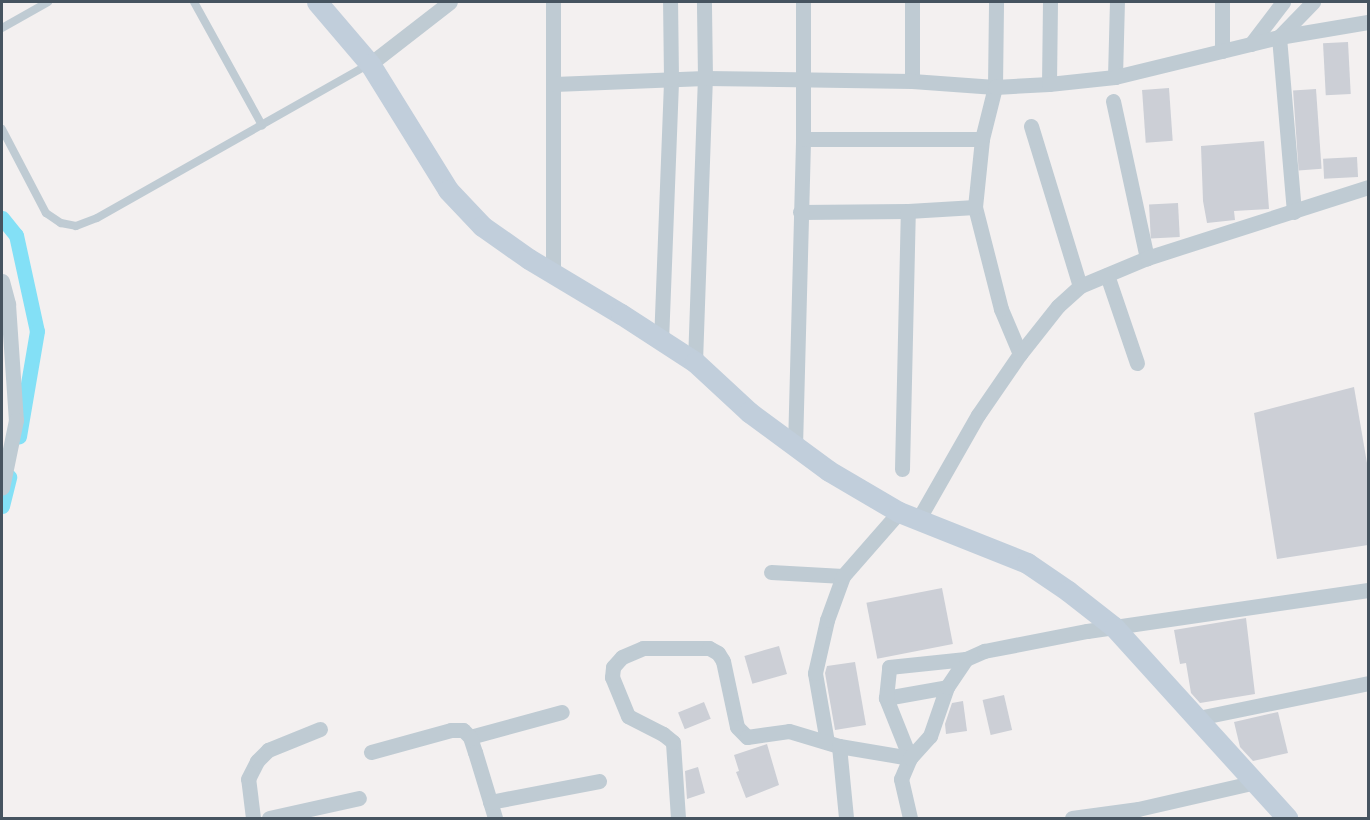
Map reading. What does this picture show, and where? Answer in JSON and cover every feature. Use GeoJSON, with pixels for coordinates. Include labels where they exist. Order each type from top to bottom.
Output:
{"type":"FeatureCollection","features":[{"type":"Feature","properties":{"kind":"street"},"geometry":{"type":"LineString","coordinates":[[317,2],[370,64],[448,190],[482,226],[553,274],[621,314],[695,362],[749,412],[830,471],[909,516],[1027,563],[1114,627],[1287,819]]}},
{"type":"Feature","properties":{"kind":"street"},"geometry":{"type":"LineString","coordinates":[[370,64],[450,2]]}},
{"type":"Feature","properties":{"kind":"street"},"geometry":{"type":"LineString","coordinates":[[553,2],[555,84],[553,274]]}},
{"type":"Feature","properties":{"kind":"street"},"geometry":{"type":"LineString","coordinates":[[661,342],[671,79],[670,2]]}},
{"type":"Feature","properties":{"kind":"street"},"geometry":{"type":"LineString","coordinates":[[695,362],[705,78],[704,2]]}},
{"type":"Feature","properties":{"kind":"street"},"geometry":{"type":"LineString","coordinates":[[795,447],[803,139],[803,2]]}},
{"type":"Feature","properties":{"kind":"street"},"geometry":{"type":"LineString","coordinates":[[912,2],[912,81]]}},
{"type":"Feature","properties":{"kind":"street"},"geometry":{"type":"LineString","coordinates":[[996,2],[994,87],[982,139],[975,207],[1001,309],[1020,354]]}},
{"type":"Feature","properties":{"kind":"street"},"geometry":{"type":"LineString","coordinates":[[1049,84],[1050,2]]}},
{"type":"Feature","properties":{"kind":"street"},"geometry":{"type":"LineString","coordinates":[[1115,77],[1118,2]]}},
{"type":"Feature","properties":{"kind":"street"},"geometry":{"type":"LineString","coordinates":[[1222,2],[1222,51]]}},
{"type":"Feature","properties":{"kind":"street"},"geometry":{"type":"LineString","coordinates":[[1251,44],[1283,2]]}},
{"type":"Feature","properties":{"kind":"street"},"geometry":{"type":"LineString","coordinates":[[1294,212],[1279,37],[1313,2]]}},
{"type":"Feature","properties":{"kind":"street"},"geometry":{"type":"LineString","coordinates":[[555,84],[705,78],[912,81],[994,87],[1049,84],[1115,77],[1279,37],[1368,22]]}},
{"type":"Feature","properties":{"kind":"street"},"geometry":{"type":"LineString","coordinates":[[1113,100],[1147,258]]}},
{"type":"Feature","properties":{"kind":"street"},"geometry":{"type":"LineString","coordinates":[[1031,126],[1080,286]]}},
{"type":"Feature","properties":{"kind":"street"},"geometry":{"type":"LineString","coordinates":[[803,139],[982,139]]}},
{"type":"Feature","properties":{"kind":"street"},"geometry":{"type":"LineString","coordinates":[[846,819],[833,744],[816,669],[827,620],[843,576],[909,516],[1020,354],[1058,306],[1080,286],[1147,258],[1368,187]]}},
{"type":"Feature","properties":{"kind":"street"},"geometry":{"type":"LineString","coordinates":[[800,212],[908,211],[975,207]]}},
{"type":"Feature","properties":{"kind":"street"},"geometry":{"type":"LineString","coordinates":[[902,469],[908,211]]}},
{"type":"Feature","properties":{"kind":"street"},"geometry":{"type":"LineString","coordinates":[[1107,275],[1137,363]]}},
{"type":"Feature","properties":{"kind":"street"},"geometry":{"type":"LineString","coordinates":[[2,281],[8,304],[16,420],[2,488]]}},
{"type":"Feature","properties":{"kind":"street"},"geometry":{"type":"LineString","coordinates":[[771,572],[843,576]]}},
{"type":"Feature","properties":{"kind":"street"},"geometry":{"type":"LineString","coordinates":[[910,758],[886,698],[889,667],[966,659],[984,651],[1009,645],[1114,627],[1368,590]]}},
{"type":"Feature","properties":{"kind":"street"},"geometry":{"type":"LineString","coordinates":[[678,819],[673,742],[663,734],[628,716],[612,677],[613,667],[622,657],[643,648],[709,648],[718,652],[723,661],[734,717],[742,734],[747,737],[789,731],[833,744],[910,758]]}},
{"type":"Feature","properties":{"kind":"street"},"geometry":{"type":"LineString","coordinates":[[910,819],[901,779],[910,758],[930,736],[946,687],[966,659]]}},
{"type":"Feature","properties":{"kind":"street"},"geometry":{"type":"LineString","coordinates":[[1198,718],[1368,683]]}},
{"type":"Feature","properties":{"kind":"street"},"geometry":{"type":"LineString","coordinates":[[886,698],[946,687]]}},
{"type":"Feature","properties":{"kind":"street"},"geometry":{"type":"LineString","coordinates":[[470,737],[562,712]]}},
{"type":"Feature","properties":{"kind":"street"},"geometry":{"type":"LineString","coordinates":[[253,819],[249,779],[257,760],[268,750],[320,729]]}},
{"type":"Feature","properties":{"kind":"street"},"geometry":{"type":"LineString","coordinates":[[370,752],[451,730],[463,729],[470,737],[495,819]]}},
{"type":"Feature","properties":{"kind":"street"},"geometry":{"type":"LineString","coordinates":[[490,802],[598,781]]}},
{"type":"Feature","properties":{"kind":"street"},"geometry":{"type":"LineString","coordinates":[[1072,819],[1138,809],[1256,782]]}},
{"type":"Feature","properties":{"kind":"street"},"geometry":{"type":"LineString","coordinates":[[269,819],[359,798]]}},
{"type":"Feature","properties":{"kind":"lane"},"geometry":{"type":"LineString","coordinates":[[2,28],[48,2]]}},
{"type":"Feature","properties":{"kind":"lane"},"geometry":{"type":"LineString","coordinates":[[194,2],[262,125]]}},
{"type":"Feature","properties":{"kind":"lane"},"geometry":{"type":"LineString","coordinates":[[2,129],[46,213],[60,223],[76,226],[97,218],[370,64]]}},
{"type":"Feature","properties":{"kind":"building"},"geometry":{"type":"Polygon","coordinates":[[[1348,42],[1351,94],[1326,95],[1323,43],[1348,42]]]}},
{"type":"Feature","properties":{"kind":"building"},"geometry":{"type":"Polygon","coordinates":[[[1169,88],[1173,141],[1146,143],[1142,90],[1169,88]]]}},
{"type":"Feature","properties":{"kind":"building"},"geometry":{"type":"Polygon","coordinates":[[[1316,89],[1322,169],[1299,170],[1293,91],[1316,89]]]}},
{"type":"Feature","properties":{"kind":"building"},"geometry":{"type":"Polygon","coordinates":[[[1264,141],[1269,209],[1234,211],[1235,220],[1207,223],[1203,201],[1201,146],[1264,141]]]}},
{"type":"Feature","properties":{"kind":"building"},"geometry":{"type":"Polygon","coordinates":[[[1357,157],[1358,177],[1324,179],[1323,159],[1357,157]]]}},
{"type":"Feature","properties":{"kind":"building"},"geometry":{"type":"Polygon","coordinates":[[[1178,203],[1180,237],[1151,238],[1149,205],[1178,203]]]}},
{"type":"Feature","properties":{"kind":"building"},"geometry":{"type":"Polygon","coordinates":[[[1354,387],[1368,469],[1368,545],[1277,559],[1254,413],[1354,387]]]}},
{"type":"Feature","properties":{"kind":"building"},"geometry":{"type":"Polygon","coordinates":[[[942,588],[953,644],[877,659],[866,603],[942,588]]]}},
{"type":"Feature","properties":{"kind":"building"},"geometry":{"type":"Polygon","coordinates":[[[1246,618],[1255,694],[1200,703],[1191,693],[1186,663],[1180,664],[1174,630],[1246,618]]]}},
{"type":"Feature","properties":{"kind":"building"},"geometry":{"type":"Polygon","coordinates":[[[779,646],[787,674],[752,684],[744,656],[779,646]]]}},
{"type":"Feature","properties":{"kind":"building"},"geometry":{"type":"Polygon","coordinates":[[[855,662],[866,725],[835,730],[825,673],[827,666],[855,662]]]}},
{"type":"Feature","properties":{"kind":"building"},"geometry":{"type":"Polygon","coordinates":[[[1004,695],[1012,730],[991,735],[983,700],[1004,695]]]}},
{"type":"Feature","properties":{"kind":"building"},"geometry":{"type":"Polygon","coordinates":[[[963,701],[967,731],[946,734],[945,724],[952,703],[963,701]]]}},
{"type":"Feature","properties":{"kind":"building"},"geometry":{"type":"Polygon","coordinates":[[[704,702],[711,719],[685,729],[678,712],[704,702]]]}},
{"type":"Feature","properties":{"kind":"building"},"geometry":{"type":"Polygon","coordinates":[[[1278,712],[1288,753],[1253,761],[1240,747],[1234,722],[1278,712]]]}},
{"type":"Feature","properties":{"kind":"building"},"geometry":{"type":"Polygon","coordinates":[[[767,744],[779,785],[746,798],[736,772],[739,771],[734,755],[767,744]]]}},
{"type":"Feature","properties":{"kind":"building"},"geometry":{"type":"Polygon","coordinates":[[[698,767],[705,793],[687,799],[685,771],[698,767]]]}},
{"type":"Feature","properties":{"kind":"waterway"},"geometry":{"type":"LineString","coordinates":[[2,218],[16,235],[37,331],[19,436]]}},
{"type":"Feature","properties":{"kind":"waterway"},"geometry":{"type":"LineString","coordinates":[[2,506],[9,477]]}}]}
